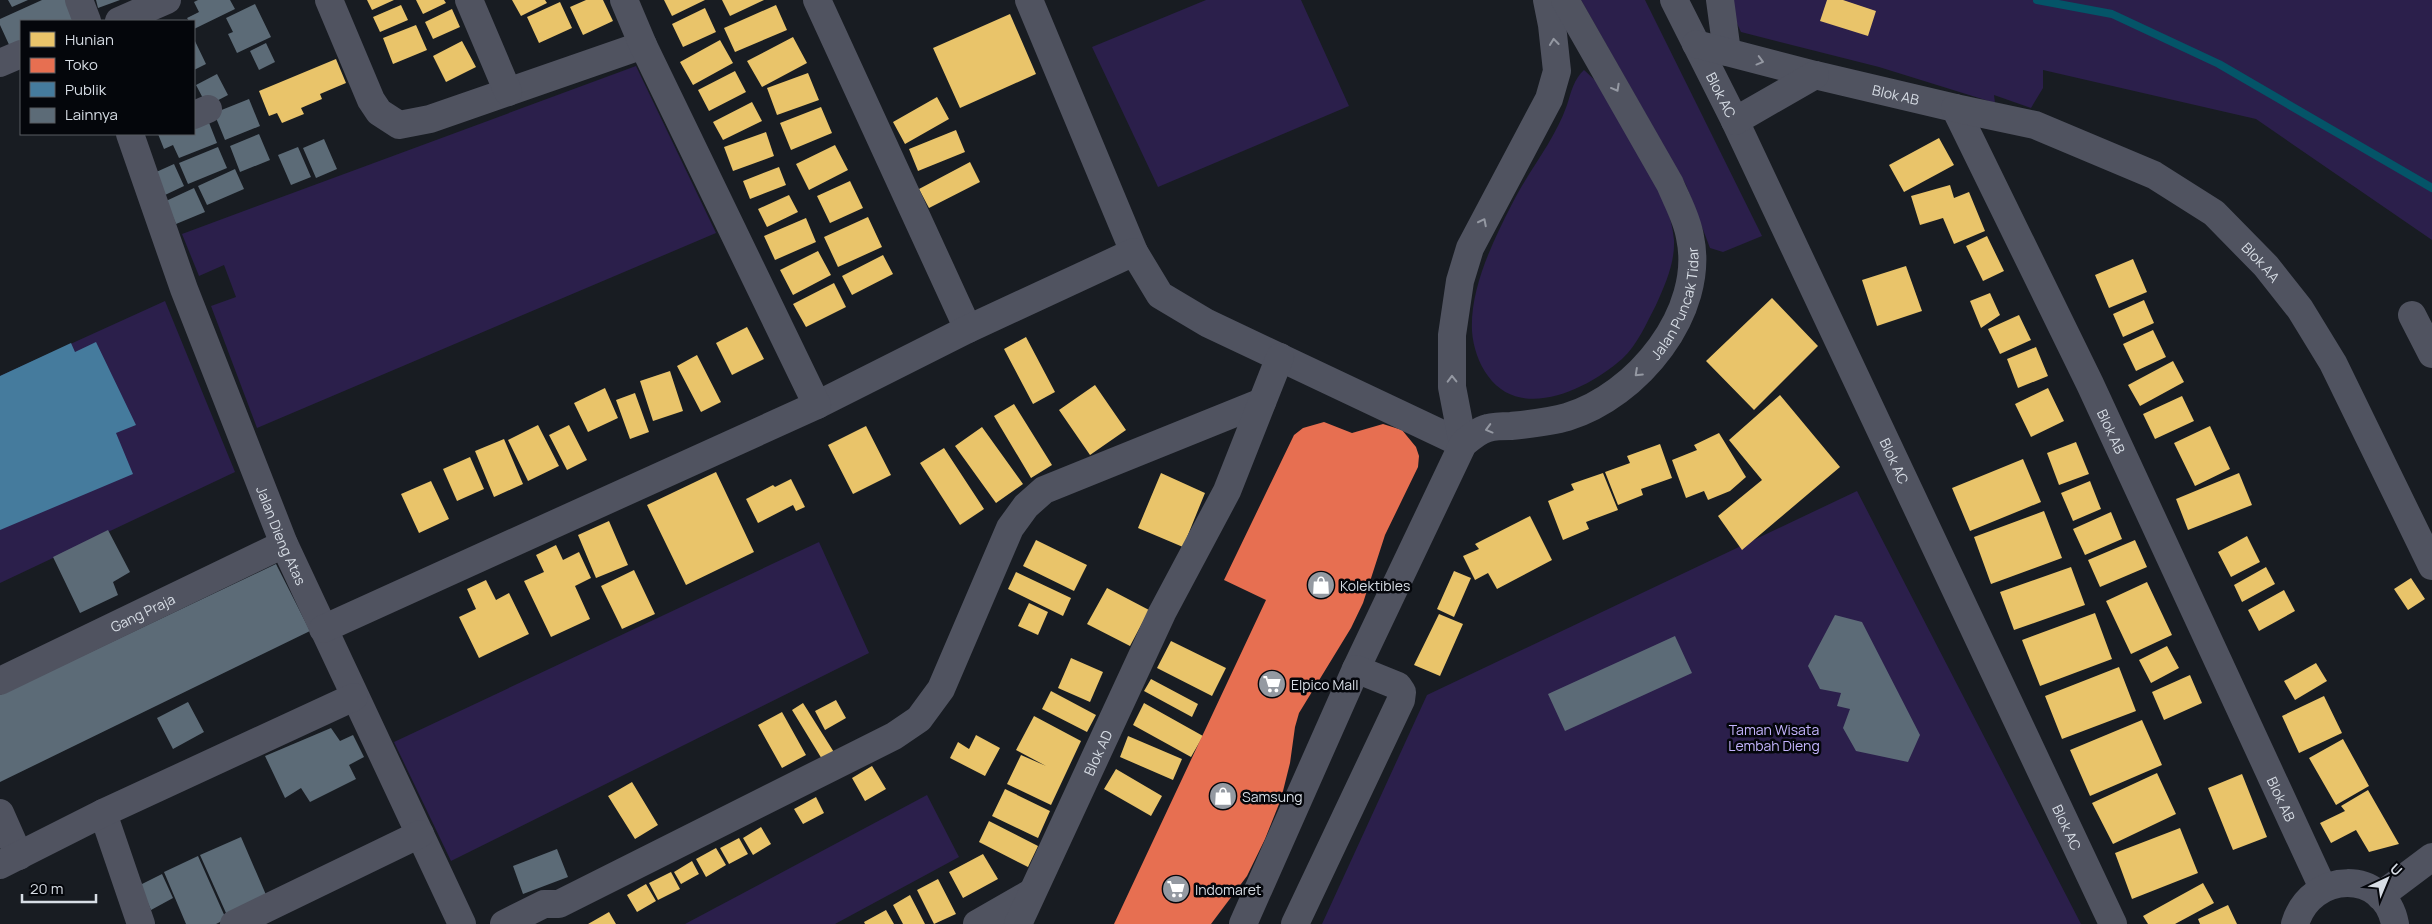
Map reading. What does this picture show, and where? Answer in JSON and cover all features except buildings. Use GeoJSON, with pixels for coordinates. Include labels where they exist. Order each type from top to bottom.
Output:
{"type":"FeatureCollection","features":[{"type":"Feature","properties":{"kind":"street"},"geometry":{"type":"LineString","coordinates":[[79,0],[87,20]]}},
{"type":"Feature","properties":{"kind":"street"},"geometry":{"type":"LineString","coordinates":[[121,20],[167,0]]}},
{"type":"Feature","properties":{"kind":"street"},"geometry":{"type":"LineString","coordinates":[[329,0],[371,100],[388,121],[398,126],[430,119],[643,44]]}},
{"type":"Feature","properties":{"kind":"street"},"geometry":{"type":"LineString","coordinates":[[469,0],[508,92]]}},
{"type":"Feature","properties":{"kind":"street"},"geometry":{"type":"LineString","coordinates":[[624,0],[643,44],[817,405]]}},
{"type":"Feature","properties":{"kind":"street"},"geometry":{"type":"LineString","coordinates":[[816,0],[968,330]]}},
{"type":"Feature","properties":{"kind":"street"},"geometry":{"type":"LineString","coordinates":[[1029,0],[1134,252],[1160,295],[1207,323],[1463,444]]}},
{"type":"Feature","properties":{"kind":"street"},"geometry":{"type":"LineString","coordinates":[[1242,924],[1356,669],[1463,444],[1452,386],[1452,335],[1460,281],[1470,248],[1549,99],[1557,71],[1547,0]]}},
{"type":"Feature","properties":{"kind":"street","name":"Jalan Puncak Tidar"},"geometry":{"type":"LineString","coordinates":[[1463,444],[1488,428],[1567,417],[1593,406],[1636,375],[1655,356],[1673,330],[1686,298],[1692,263],[1691,237],[1683,213],[1670,184],[1565,0]]}},
{"type":"Feature","properties":{"kind":"street","name":"Blok AC"},"geometry":{"type":"LineString","coordinates":[[1674,0],[1734,122],[2113,924]]}},
{"type":"Feature","properties":{"kind":"street"},"geometry":{"type":"LineString","coordinates":[[1720,0],[1727,52]]}},
{"type":"Feature","properties":{"kind":"street","name":"Blok AB"},"geometry":{"type":"LineString","coordinates":[[1696,44],[1815,75],[1955,108],[2090,384],[2323,888]]}},
{"type":"Feature","properties":{"kind":"street"},"geometry":{"type":"LineString","coordinates":[[0,63],[20,54]]}},
{"type":"Feature","properties":{"kind":"street"},"geometry":{"type":"LineString","coordinates":[[1557,71],[1597,54]]}},
{"type":"Feature","properties":{"kind":"street"},"geometry":{"type":"LineString","coordinates":[[1734,122],[1815,75]]}},
{"type":"Feature","properties":{"kind":"street","name":"Blok AA"},"geometry":{"type":"LineString","coordinates":[[1955,108],[2035,126],[2154,176],[2214,213],[2266,266],[2300,309],[2333,364],[2432,566]]}},
{"type":"Feature","properties":{"kind":"street","name":"Jalan Dieng Atas"},"geometry":{"type":"LineString","coordinates":[[135,135],[184,289],[284,544],[354,697],[462,924]]}},
{"type":"Feature","properties":{"kind":"street"},"geometry":{"type":"LineString","coordinates":[[322,628],[817,405],[968,330],[1134,252]]}},
{"type":"Feature","properties":{"kind":"street"},"geometry":{"type":"LineString","coordinates":[[2412,315],[2432,354]]}},
{"type":"Feature","properties":{"kind":"street","name":"Blok AD"},"geometry":{"type":"LineString","coordinates":[[1018,924],[1162,613],[1227,491],[1280,357]]}},
{"type":"Feature","properties":{"kind":"street"},"geometry":{"type":"LineString","coordinates":[[504,924],[544,904],[559,904],[894,736],[919,720],[940,689],[1010,528],[1026,506],[1044,490],[1262,402]]}},
{"type":"Feature","properties":{"kind":"street","name":"Gang Praja"},"geometry":{"type":"LineString","coordinates":[[0,681],[284,544]]}},
{"type":"Feature","properties":{"kind":"street"},"geometry":{"type":"LineString","coordinates":[[1295,924],[1401,700],[1402,692],[1398,686],[1356,669]]}},
{"type":"Feature","properties":{"kind":"street"},"geometry":{"type":"LineString","coordinates":[[0,813],[10,861],[103,813],[354,697]]}},
{"type":"Feature","properties":{"kind":"street"},"geometry":{"type":"LineString","coordinates":[[103,813],[141,924]]}},
{"type":"Feature","properties":{"kind":"street"},"geometry":{"type":"LineString","coordinates":[[234,924],[420,834]]}},
{"type":"Feature","properties":{"kind":"street"},"geometry":{"type":"LineString","coordinates":[[2380,896],[2432,857]]}},
{"type":"Feature","properties":{"kind":"street"},"geometry":{"type":"LineString","coordinates":[[2295,924],[2306,900],[2332,884],[2349,883],[2365,887],[2380,896],[2388,906],[2395,924]]}},
{"type":"Feature","properties":{"kind":"street"},"geometry":{"type":"LineString","coordinates":[[977,924],[1031,893]]}},
{"type":"Feature","properties":{"kind":"green space"},"geometry":{"type":"Polygon","coordinates":[[[1206,0],[1301,0],[1349,106],[1158,187],[1092,47],[1206,0]]]}},
{"type":"Feature","properties":{"kind":"green space"},"geometry":{"type":"Polygon","coordinates":[[[1581,0],[1645,0],[1762,236],[1723,252],[1710,248],[1686,185],[1581,0]]]}},
{"type":"Feature","properties":{"kind":"green space"},"geometry":{"type":"Polygon","coordinates":[[[1709,0],[2432,0],[2432,240],[2256,119],[2043,70],[2043,88],[2031,108],[1994,95],[1995,103],[1879,67],[1741,32],[1732,13],[1709,0]]]}},
{"type":"Feature","properties":{"kind":"green space"},"geometry":{"type":"Polygon","coordinates":[[[636,66],[716,233],[257,428],[211,306],[236,297],[224,265],[199,276],[182,234],[636,66]]]}},
{"type":"Feature","properties":{"kind":"green space"},"geometry":{"type":"Polygon","coordinates":[[[1584,70],[1597,82],[1644,159],[1655,181],[1671,222],[1674,240],[1673,257],[1666,282],[1656,305],[1637,340],[1622,359],[1591,381],[1573,390],[1555,396],[1536,399],[1518,397],[1502,390],[1488,376],[1479,361],[1472,331],[1472,315],[1478,283],[1497,235],[1518,193],[1562,119],[1575,82],[1584,70]]]}},
{"type":"Feature","properties":{"kind":"green space"},"geometry":{"type":"Polygon","coordinates":[[[165,301],[235,472],[0,583],[0,376],[165,301]]]}},
{"type":"Feature","properties":{"kind":"green space","name":"Taman Wisata Lembah Dieng"},"geometry":{"type":"Polygon","coordinates":[[[1857,491],[2081,924],[1322,924],[1427,695],[1857,491]]]}},
{"type":"Feature","properties":{"kind":"green space"},"geometry":{"type":"Polygon","coordinates":[[[819,542],[869,653],[451,861],[394,742],[819,542]]]}},
{"type":"Feature","properties":{"kind":"green space"},"geometry":{"type":"Polygon","coordinates":[[[927,795],[959,857],[835,924],[685,924],[927,795]]]}},
{"type":"Feature","properties":{"kind":"waterway"},"geometry":{"type":"LineString","coordinates":[[2037,0],[2112,14],[2219,64],[2432,188]]}},
{"type":"Feature","properties":{"kind":"place","name":"Kolektibles"},"geometry":{"type":"Point","coordinates":[1321,585]}},
{"type":"Feature","properties":{"kind":"place","name":"Elpico Mall"},"geometry":{"type":"Point","coordinates":[1272,684]}},
{"type":"Feature","properties":{"kind":"place","name":"Samsung"},"geometry":{"type":"Point","coordinates":[1223,796]}},
{"type":"Feature","properties":{"kind":"place","name":"Indomaret"},"geometry":{"type":"Point","coordinates":[1176,889]}}]}
